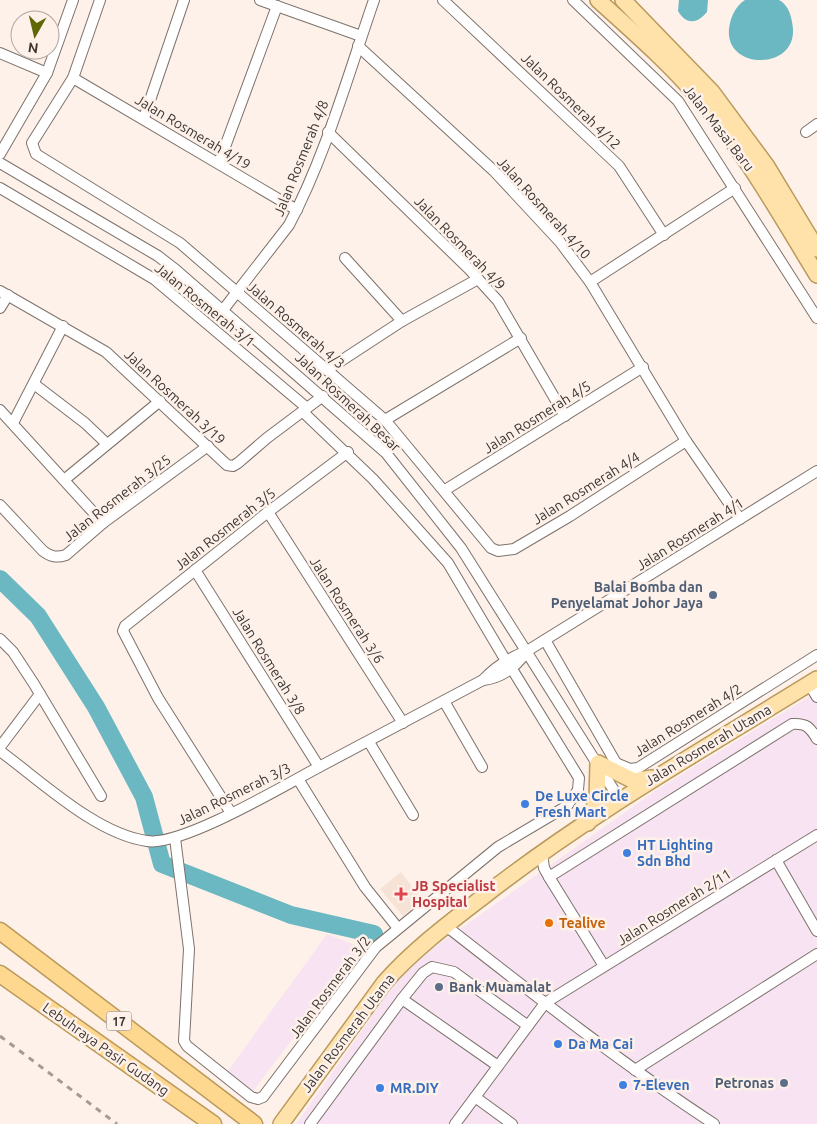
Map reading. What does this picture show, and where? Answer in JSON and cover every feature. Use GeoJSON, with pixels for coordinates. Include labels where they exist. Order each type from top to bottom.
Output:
{"type":"FeatureCollection","features":[{"type":"Feature","properties":{"kind":"highway","name":"Lebuhraya Pasir Gudang"},"geometry":{"type":"LineString","coordinates":[[0,931],[254,1124]]}},
{"type":"Feature","properties":{"kind":"highway","name":"Lebuhraya Pasir Gudang"},"geometry":{"type":"LineString","coordinates":[[0,974],[213,1124]]}},
{"type":"Feature","properties":{"kind":"main road","name":"Jalan Masai Baru"},"geometry":{"type":"LineString","coordinates":[[598,0],[696,94],[721,125],[744,156],[817,275]]}},
{"type":"Feature","properties":{"kind":"main road"},"geometry":{"type":"LineString","coordinates":[[603,0],[615,3],[623,0]]}},
{"type":"Feature","properties":{"kind":"main road","name":"Jalan Masai Baru"},"geometry":{"type":"LineString","coordinates":[[623,0],[712,92],[766,165],[817,250]]}},
{"type":"Feature","properties":{"kind":"main road","name":"Jalan Rosmerah Utama"},"geometry":{"type":"LineString","coordinates":[[281,1124],[384,983],[398,967],[446,926],[542,853],[652,778],[813,681]]}},
{"type":"Feature","properties":{"kind":"main road"},"geometry":{"type":"LineString","coordinates":[[588,822],[597,800],[598,763],[634,780],[652,778]]}},
{"type":"Feature","properties":{"kind":"street"},"geometry":{"type":"LineString","coordinates":[[0,154],[47,73],[73,0]]}},
{"type":"Feature","properties":{"kind":"street"},"geometry":{"type":"LineString","coordinates":[[74,78],[100,0]]}},
{"type":"Feature","properties":{"kind":"street"},"geometry":{"type":"LineString","coordinates":[[144,118],[184,0]]}},
{"type":"Feature","properties":{"kind":"street"},"geometry":{"type":"LineString","coordinates":[[260,0],[359,41]]}},
{"type":"Feature","properties":{"kind":"street","name":"Jalan Rosmerah 4/8"},"geometry":{"type":"LineString","coordinates":[[223,310],[289,225],[297,210],[328,132],[374,0]]}},
{"type":"Feature","properties":{"kind":"street","name":"Jalan Rosmerah 4/12"},"geometry":{"type":"LineString","coordinates":[[443,0],[619,166],[664,234]]}},
{"type":"Feature","properties":{"kind":"street"},"geometry":{"type":"LineString","coordinates":[[572,0],[678,101],[817,318]]}},
{"type":"Feature","properties":{"kind":"street"},"geometry":{"type":"LineString","coordinates":[[219,163],[277,6]]}},
{"type":"Feature","properties":{"kind":"street","name":"Jalan Rosmerah 4/10"},"geometry":{"type":"LineString","coordinates":[[359,41],[494,172],[560,242],[590,282],[686,440],[740,520]]}},
{"type":"Feature","properties":{"kind":"street"},"geometry":{"type":"LineString","coordinates":[[0,53],[47,73]]}},
{"type":"Feature","properties":{"kind":"street","name":"Jalan Rosmerah 4/19"},"geometry":{"type":"LineString","coordinates":[[74,78],[297,210]]}},
{"type":"Feature","properties":{"kind":"street","name":"Jalan Rosmerah 4/3"},"geometry":{"type":"LineString","coordinates":[[74,78],[32,142],[36,154],[180,243],[238,292],[385,420],[445,490],[483,542],[498,551]]}},
{"type":"Feature","properties":{"kind":"street"},"geometry":{"type":"LineString","coordinates":[[806,132],[817,124]]}},
{"type":"Feature","properties":{"kind":"street","name":"Jalan Rosmerah 4/9"},"geometry":{"type":"LineString","coordinates":[[328,132],[478,279],[498,302],[564,416]]}},
{"type":"Feature","properties":{"kind":"street","name":"Jalan Rosmerah Besar"},"geometry":{"type":"LineString","coordinates":[[0,163],[158,256],[324,396],[386,453],[461,548],[620,800]]}},
{"type":"Feature","properties":{"kind":"street","name":"Jalan Rosmerah 3/1"},"geometry":{"type":"LineString","coordinates":[[0,188],[154,279],[305,410],[348,452],[448,563],[509,665]]}},
{"type":"Feature","properties":{"kind":"street"},"geometry":{"type":"LineString","coordinates":[[590,282],[735,188]]}},
{"type":"Feature","properties":{"kind":"street"},"geometry":{"type":"LineString","coordinates":[[345,258],[402,321]]}},
{"type":"Feature","properties":{"kind":"street"},"geometry":{"type":"LineString","coordinates":[[327,370],[402,321],[478,279]]}},
{"type":"Feature","properties":{"kind":"street"},"geometry":{"type":"LineString","coordinates":[[0,308],[4,293]]}},
{"type":"Feature","properties":{"kind":"street","name":"Jalan Rosmerah 3/19"},"geometry":{"type":"LineString","coordinates":[[4,293],[106,352],[227,465],[233,466],[324,396]]}},
{"type":"Feature","properties":{"kind":"street"},"geometry":{"type":"LineString","coordinates":[[13,423],[63,326]]}},
{"type":"Feature","properties":{"kind":"street"},"geometry":{"type":"LineString","coordinates":[[385,420],[520,338]]}},
{"type":"Feature","properties":{"kind":"street","name":"Jalan Rosmerah 4/5"},"geometry":{"type":"LineString","coordinates":[[445,490],[643,367]]}},
{"type":"Feature","properties":{"kind":"street"},"geometry":{"type":"LineString","coordinates":[[34,384],[108,444]]}},
{"type":"Feature","properties":{"kind":"street"},"geometry":{"type":"LineString","coordinates":[[64,480],[160,401]]}},
{"type":"Feature","properties":{"kind":"street"},"geometry":{"type":"LineString","coordinates":[[0,410],[103,523]]}},
{"type":"Feature","properties":{"kind":"street","name":"Jalan Rosmerah 4/4"},"geometry":{"type":"LineString","coordinates":[[498,551],[514,548],[570,516],[686,440]]}},
{"type":"Feature","properties":{"kind":"street","name":"Jalan Rosmerah 3/25"},"geometry":{"type":"LineString","coordinates":[[0,506],[43,552],[54,557],[66,555],[103,523],[208,446]]}},
{"type":"Feature","properties":{"kind":"street","name":"Jalan Rosmerah 3/5"},"geometry":{"type":"LineString","coordinates":[[231,813],[158,698],[123,631],[124,626],[268,512],[348,452]]}},
{"type":"Feature","properties":{"kind":"street","name":"Jalan Rosmerah 4/1"},"geometry":{"type":"LineString","coordinates":[[527,652],[817,471]]}},
{"type":"Feature","properties":{"kind":"street","name":"Jalan Rosmerah 3/6"},"geometry":{"type":"LineString","coordinates":[[268,512],[403,723]]}},
{"type":"Feature","properties":{"kind":"street","name":"Jalan Rosmerah 3/8"},"geometry":{"type":"LineString","coordinates":[[195,570],[319,767]]}},
{"type":"Feature","properties":{"kind":"street"},"geometry":{"type":"LineString","coordinates":[[0,639],[13,652],[101,796]]}},
{"type":"Feature","properties":{"kind":"street","name":"Jalan Rosmerah 4/2"},"geometry":{"type":"LineString","coordinates":[[546,640],[616,763],[630,769],[638,768],[817,655]]}},
{"type":"Feature","properties":{"kind":"street","name":"Jalan Rosmerah 3/3"},"geometry":{"type":"LineString","coordinates":[[0,749],[104,827],[144,841],[157,843],[175,838],[231,813],[369,742],[483,680],[495,678],[527,652]]}},
{"type":"Feature","properties":{"kind":"street","name":"Jalan Rosmerah 3/2"},"geometry":{"type":"LineString","coordinates":[[175,838],[189,949],[184,1041],[187,1046],[251,1097],[263,1098],[376,947],[397,927],[498,847],[567,806],[578,790],[579,778],[509,665]]}},
{"type":"Feature","properties":{"kind":"street"},"geometry":{"type":"LineString","coordinates":[[813,681],[817,697]]}},
{"type":"Feature","properties":{"kind":"street"},"geometry":{"type":"LineString","coordinates":[[0,749],[40,694]]}},
{"type":"Feature","properties":{"kind":"street"},"geometry":{"type":"LineString","coordinates":[[444,701],[482,767]]}},
{"type":"Feature","properties":{"kind":"street"},"geometry":{"type":"LineString","coordinates":[[549,877],[792,724],[802,723],[810,728],[817,739]]}},
{"type":"Feature","properties":{"kind":"street"},"geometry":{"type":"LineString","coordinates":[[369,742],[413,815]]}},
{"type":"Feature","properties":{"kind":"street"},"geometry":{"type":"LineString","coordinates":[[298,779],[365,886],[397,927]]}},
{"type":"Feature","properties":{"kind":"street","name":"Jalan Rosmerah 2/11"},"geometry":{"type":"LineString","coordinates":[[545,1003],[817,835]]}},
{"type":"Feature","properties":{"kind":"street"},"geometry":{"type":"LineString","coordinates":[[542,853],[544,868],[604,966]]}},
{"type":"Feature","properties":{"kind":"street"},"geometry":{"type":"LineString","coordinates":[[776,860],[817,931]]}},
{"type":"Feature","properties":{"kind":"street"},"geometry":{"type":"LineString","coordinates":[[446,926],[635,1070],[714,1124]]}},
{"type":"Feature","properties":{"kind":"street"},"geometry":{"type":"LineString","coordinates":[[635,1070],[817,954]]}},
{"type":"Feature","properties":{"kind":"street"},"geometry":{"type":"LineString","coordinates":[[310,1124],[402,999],[426,971],[432,967],[454,972],[528,1026]]}},
{"type":"Feature","properties":{"kind":"street"},"geometry":{"type":"LineString","coordinates":[[402,999],[498,1066]]}},
{"type":"Feature","properties":{"kind":"street"},"geometry":{"type":"LineString","coordinates":[[455,1124],[545,1003]]}},
{"type":"Feature","properties":{"kind":"street"},"geometry":{"type":"LineString","coordinates":[[475,1097],[512,1124]]}},
{"type":"Feature","properties":{"kind":"shaded area"},"geometry":{"type":"Polygon","coordinates":[[[817,692],[817,1124],[296,1124],[396,982],[429,951],[658,789],[817,692]]]}},
{"type":"Feature","properties":{"kind":"shaded area","name":"JB Specialist Hospital"},"geometry":{"type":"Polygon","coordinates":[[[401,872],[422,900],[403,916],[380,889],[401,872]]]}},
{"type":"Feature","properties":{"kind":"shaded area"},"geometry":{"type":"Polygon","coordinates":[[[327,934],[362,948],[253,1091],[228,1071],[327,934]]]}},
{"type":"Feature","properties":{"kind":"water"},"geometry":{"type":"Polygon","coordinates":[[[679,0],[708,0],[707,12],[696,21],[688,21],[678,11],[679,0]]]}},
{"type":"Feature","properties":{"kind":"water"},"geometry":{"type":"Polygon","coordinates":[[[745,0],[779,0],[788,10],[792,22],[792,38],[786,50],[776,57],[763,60],[750,59],[739,53],[731,43],[729,29],[731,21],[736,9],[745,0]]]}},
{"type":"Feature","properties":{"kind":"waterway"},"geometry":{"type":"LineString","coordinates":[[0,579],[38,616],[96,707],[144,797],[162,864],[291,915],[374,934]]}},
{"type":"Feature","properties":{"kind":"railway"},"geometry":{"type":"LineString","coordinates":[[0,1036],[117,1124]]}},
{"type":"Feature","properties":{"kind":"place","name":"Balai Bomba dan Penyelamat Johor Jaya"},"geometry":{"type":"Point","coordinates":[713,595]}},
{"type":"Feature","properties":{"kind":"place","name":"De Luxe Circle Fresh Mart"},"geometry":{"type":"Point","coordinates":[525,804]}},
{"type":"Feature","properties":{"kind":"place","name":"HT Lighting Sdn Bhd"},"geometry":{"type":"Point","coordinates":[627,853]}},
{"type":"Feature","properties":{"kind":"place","name":"JB Specialist Hospital"},"geometry":{"type":"Point","coordinates":[401,894]}},
{"type":"Feature","properties":{"kind":"place","name":"Tealive"},"geometry":{"type":"Point","coordinates":[549,923]}},
{"type":"Feature","properties":{"kind":"place","name":"Bank Muamalat"},"geometry":{"type":"Point","coordinates":[439,987]}},
{"type":"Feature","properties":{"kind":"place","name":"Da Ma Cai"},"geometry":{"type":"Point","coordinates":[558,1044]}},
{"type":"Feature","properties":{"kind":"place","name":"Petronas"},"geometry":{"type":"Point","coordinates":[784,1083]}},
{"type":"Feature","properties":{"kind":"place","name":"7-Eleven"},"geometry":{"type":"Point","coordinates":[623,1085]}},
{"type":"Feature","properties":{"kind":"place","name":"MR.DIY"},"geometry":{"type":"Point","coordinates":[380,1088]}}]}
